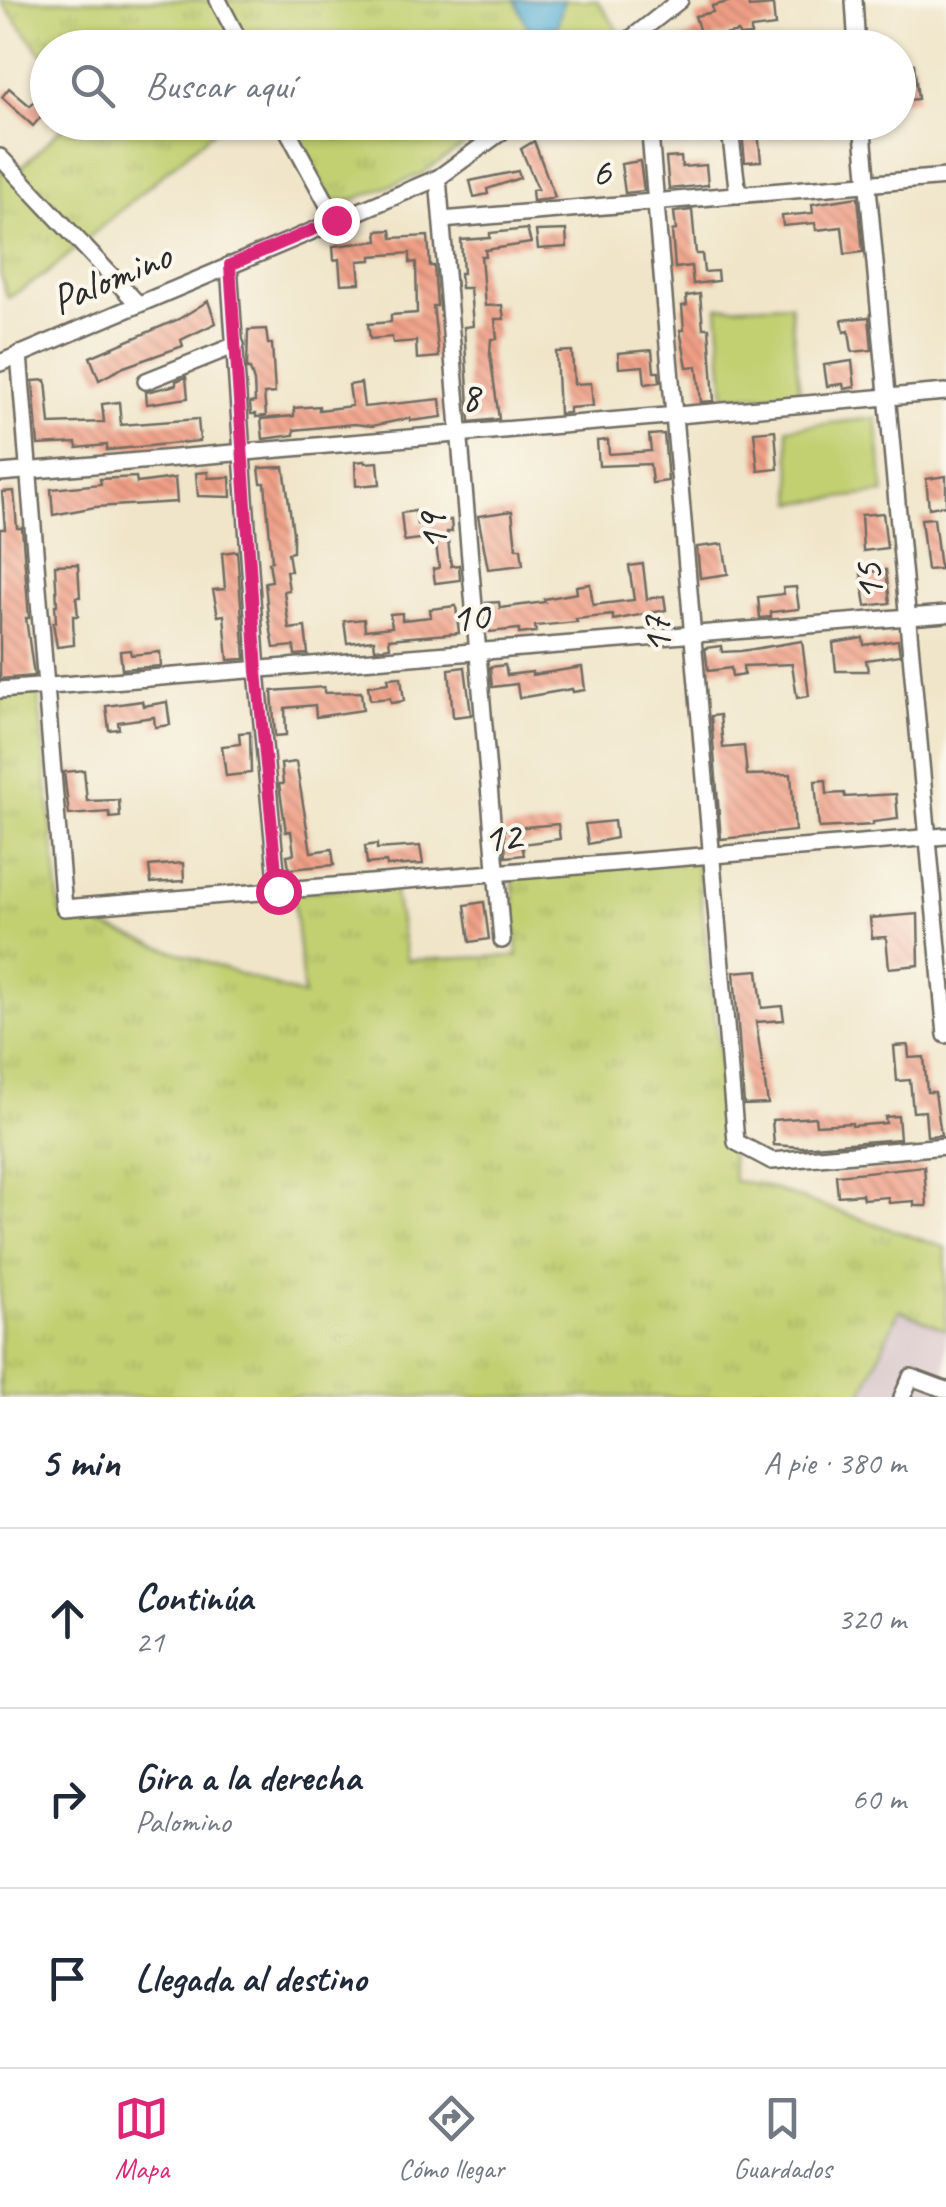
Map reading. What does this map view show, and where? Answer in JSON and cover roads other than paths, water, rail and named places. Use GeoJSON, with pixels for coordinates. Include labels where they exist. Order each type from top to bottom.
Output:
{"type":"FeatureCollection","features":[{"type":"Feature","properties":{"kind":"street"},"geometry":{"type":"LineString","coordinates":[[218,0],[234,30]]}},
{"type":"Feature","properties":{"kind":"street"},"geometry":{"type":"LineString","coordinates":[[650,30],[680,0]]}},
{"type":"Feature","properties":{"kind":"street"},"geometry":{"type":"LineString","coordinates":[[854,0],[856,30]]}},
{"type":"Feature","properties":{"kind":"street"},"geometry":{"type":"LineString","coordinates":[[294,140],[336,220]]}},
{"type":"Feature","properties":{"kind":"street","name":"Palomino"},"geometry":{"type":"LineString","coordinates":[[0,363],[438,178],[490,140]]}},
{"type":"Feature","properties":{"kind":"street","name":"17"},"geometry":{"type":"LineString","coordinates":[[651,140],[736,1142],[772,1161],[783,1162],[946,1146]]}},
{"type":"Feature","properties":{"kind":"street"},"geometry":{"type":"LineString","coordinates":[[731,140],[738,195]]}},
{"type":"Feature","properties":{"kind":"street","name":"15"},"geometry":{"type":"LineString","coordinates":[[863,140],[946,1035]]}},
{"type":"Feature","properties":{"kind":"street"},"geometry":{"type":"LineString","coordinates":[[0,157],[138,304]]}},
{"type":"Feature","properties":{"kind":"street","name":"6"},"geometry":{"type":"LineString","coordinates":[[442,220],[946,177]]}},
{"type":"Feature","properties":{"kind":"street","name":"19"},"geometry":{"type":"LineString","coordinates":[[438,178],[502,940]]}},
{"type":"Feature","properties":{"kind":"street"},"geometry":{"type":"LineString","coordinates":[[230,265],[257,671],[278,891]]}},
{"type":"Feature","properties":{"kind":"street"},"geometry":{"type":"LineString","coordinates":[[146,381],[236,344]]}},
{"type":"Feature","properties":{"kind":"street"},"geometry":{"type":"LineString","coordinates":[[20,354],[46,686]]}},
{"type":"Feature","properties":{"kind":"street","name":"8"},"geometry":{"type":"LineString","coordinates":[[0,473],[946,392]]}},
{"type":"Feature","properties":{"kind":"street","name":"10"},"geometry":{"type":"LineString","coordinates":[[0,690],[946,614]]}},
{"type":"Feature","properties":{"kind":"street","name":"12"},"geometry":{"type":"LineString","coordinates":[[46,686],[64,908],[946,836]]}},
{"type":"Feature","properties":{"kind":"street"},"geometry":{"type":"LineString","coordinates":[[902,1397],[910,1377],[946,1390]]}},
{"type":"Feature","properties":{"kind":"water"},"geometry":{"type":"Polygon","coordinates":[[[515,0],[564,0],[557,27],[529,30],[515,0]]]}}]}
